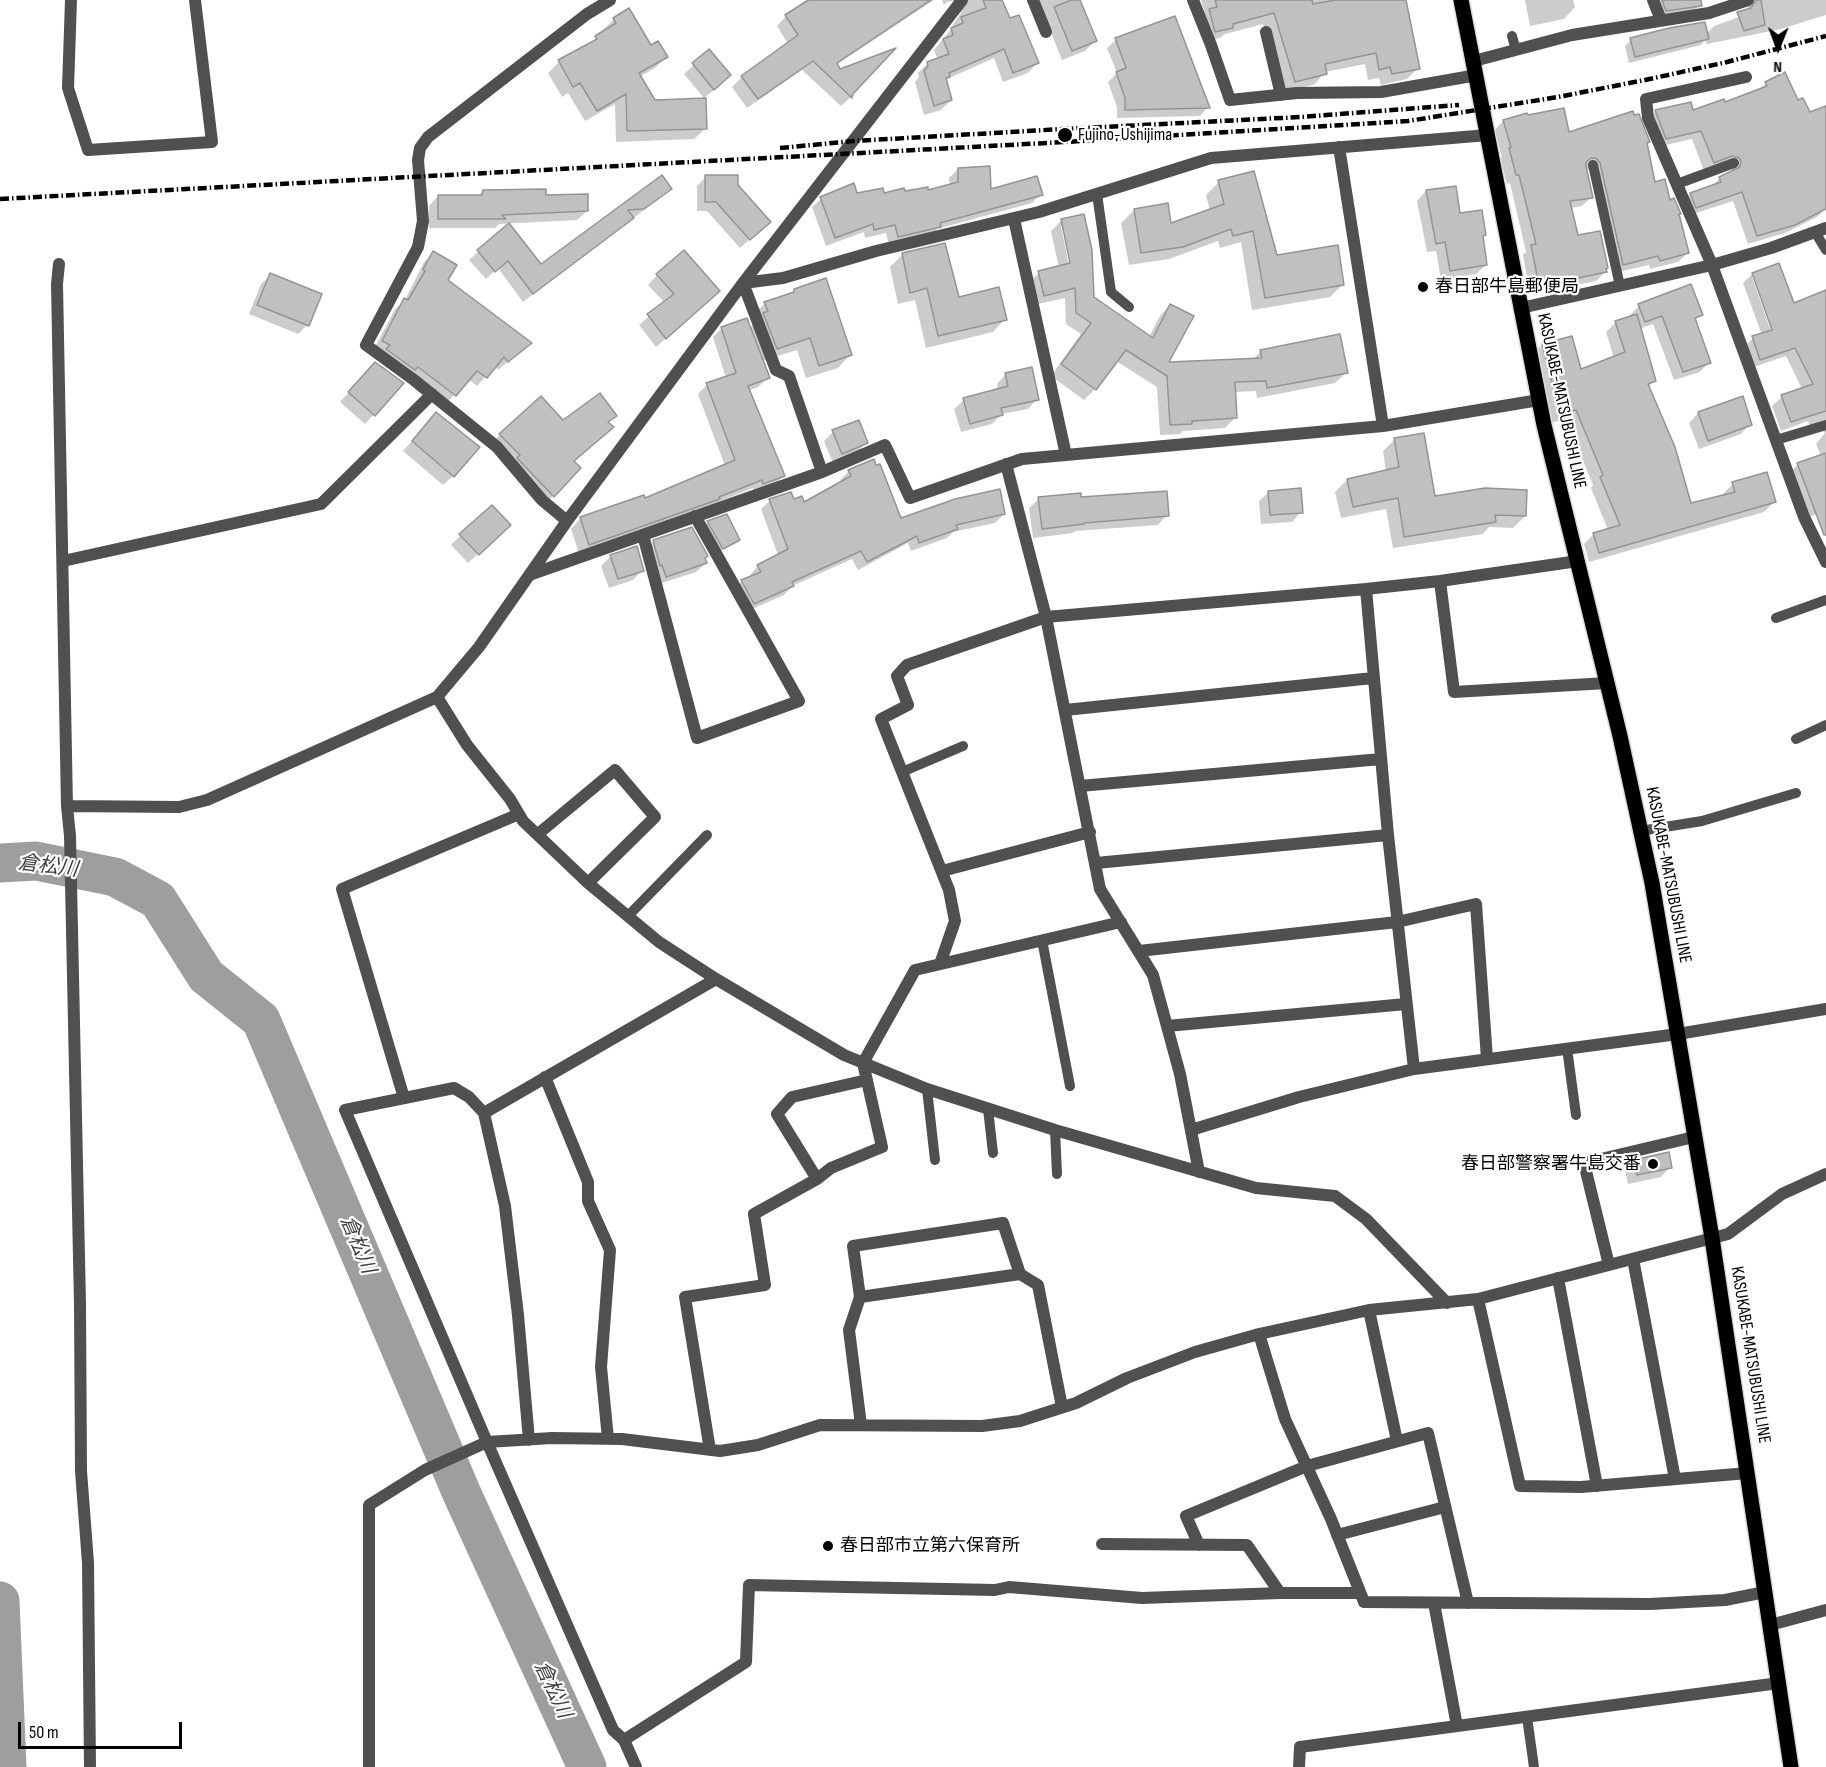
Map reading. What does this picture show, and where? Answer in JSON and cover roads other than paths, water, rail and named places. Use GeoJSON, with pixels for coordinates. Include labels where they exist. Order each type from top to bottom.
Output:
{"type":"FeatureCollection","features":[{"type":"Feature","properties":{"kind":"main road","name":"KASUKABE-MATSUBUSHI LINE"},"geometry":{"type":"LineString","coordinates":[[1466,5],[1475,68],[1539,400],[1607,683],[1652,884],[1712,1238],[1791,1767]]}},
{"type":"Feature","properties":{"kind":"street"},"geometry":{"type":"LineString","coordinates":[[72,0],[68,88],[88,150],[212,142],[195,0]]}},
{"type":"Feature","properties":{"kind":"street"},"geometry":{"type":"LineString","coordinates":[[567,521],[542,500],[497,447],[432,394],[366,345],[418,247],[423,220],[418,160],[420,148],[428,137],[587,14],[610,0]]}},
{"type":"Feature","properties":{"kind":"street"},"geometry":{"type":"LineString","coordinates":[[67,806],[179,807],[207,800],[437,697],[479,647],[567,521],[743,283],[962,0]]}},
{"type":"Feature","properties":{"kind":"street"},"geometry":{"type":"LineString","coordinates":[[1033,0],[1046,32]]}},
{"type":"Feature","properties":{"kind":"street"},"geometry":{"type":"LineString","coordinates":[[1192,0],[1230,100],[1281,95],[1381,92],[1475,68],[1516,50],[1572,35],[1709,14],[1748,0]]}},
{"type":"Feature","properties":{"kind":"street"},"geometry":{"type":"LineString","coordinates":[[1653,0],[1661,20]]}},
{"type":"Feature","properties":{"kind":"street"},"geometry":{"type":"LineString","coordinates":[[1266,32],[1281,95]]}},
{"type":"Feature","properties":{"kind":"street"},"geometry":{"type":"LineString","coordinates":[[1746,77],[1646,99],[1648,118],[1712,265],[1804,517],[1826,562]]}},
{"type":"Feature","properties":{"kind":"street"},"geometry":{"type":"LineString","coordinates":[[743,283],[783,278],[876,251],[1014,219],[1211,158],[1488,135]]}},
{"type":"Feature","properties":{"kind":"street"},"geometry":{"type":"LineString","coordinates":[[1340,147],[1383,426]]}},
{"type":"Feature","properties":{"kind":"street"},"geometry":{"type":"LineString","coordinates":[[1014,219],[1066,455]]}},
{"type":"Feature","properties":{"kind":"street"},"geometry":{"type":"LineString","coordinates":[[1521,308],[1712,265],[1771,248],[1821,230]]}},
{"type":"Feature","properties":{"kind":"street"},"geometry":{"type":"LineString","coordinates":[[59,264],[57,284],[67,806],[70,836],[80,1292],[81,1471],[88,1563],[90,1767]]}},
{"type":"Feature","properties":{"kind":"street"},"geometry":{"type":"LineString","coordinates":[[743,283],[777,370],[789,376],[822,472]]}},
{"type":"Feature","properties":{"kind":"street"},"geometry":{"type":"LineString","coordinates":[[63,561],[321,504],[432,394]]}},
{"type":"Feature","properties":{"kind":"street"},"geometry":{"type":"LineString","coordinates":[[529,575],[822,472],[885,445],[910,498],[1022,459],[1383,426],[1539,400]]}},
{"type":"Feature","properties":{"kind":"street"},"geometry":{"type":"LineString","coordinates":[[1006,464],[1046,617],[1100,889],[1153,975],[1180,1074],[1199,1172]]}},
{"type":"Feature","properties":{"kind":"street"},"geometry":{"type":"LineString","coordinates":[[643,535],[697,738],[799,701],[695,516]]}},
{"type":"Feature","properties":{"kind":"street"},"geometry":{"type":"LineString","coordinates":[[940,964],[955,921],[949,890],[881,719],[908,705],[897,676],[907,665],[1046,617],[1366,589],[1578,561]]}},
{"type":"Feature","properties":{"kind":"street"},"geometry":{"type":"LineString","coordinates":[[1440,581],[1454,692],[1607,683]]}},
{"type":"Feature","properties":{"kind":"street"},"geometry":{"type":"LineString","coordinates":[[1366,589],[1388,835],[1414,1069]]}},
{"type":"Feature","properties":{"kind":"street"},"geometry":{"type":"LineString","coordinates":[[1065,710],[1374,678]]}},
{"type":"Feature","properties":{"kind":"street"},"geometry":{"type":"LineString","coordinates":[[437,697],[467,745],[510,799],[524,821],[588,883],[659,942],[716,979],[844,1055],[927,1089],[1055,1130],[1256,1188],[1335,1196],[1366,1219],[1447,1303]]}},
{"type":"Feature","properties":{"kind":"street"},"geometry":{"type":"LineString","coordinates":[[1080,786],[1381,759]]}},
{"type":"Feature","properties":{"kind":"street"},"geometry":{"type":"LineString","coordinates":[[538,834],[615,770],[655,817],[588,883]]}},
{"type":"Feature","properties":{"kind":"street"},"geometry":{"type":"LineString","coordinates":[[404,1098],[342,889],[519,814]]}},
{"type":"Feature","properties":{"kind":"street"},"geometry":{"type":"LineString","coordinates":[[942,871],[1090,832]]}},
{"type":"Feature","properties":{"kind":"street"},"geometry":{"type":"LineString","coordinates":[[1096,863],[1388,835]]}},
{"type":"Feature","properties":{"kind":"street"},"geometry":{"type":"LineString","coordinates":[[1139,951],[1397,922],[1476,904],[1487,1059]]}},
{"type":"Feature","properties":{"kind":"street"},"geometry":{"type":"LineString","coordinates":[[710,1450],[685,1297],[765,1285],[754,1214],[818,1179],[831,1168],[882,1147],[863,1063],[915,970],[1121,922]]}},
{"type":"Feature","properties":{"kind":"street"},"geometry":{"type":"LineString","coordinates":[[484,1113],[716,979]]}},
{"type":"Feature","properties":{"kind":"street"},"geometry":{"type":"LineString","coordinates":[[1167,1026],[1406,1004]]}},
{"type":"Feature","properties":{"kind":"street"},"geometry":{"type":"LineString","coordinates":[[1191,1130],[1299,1097],[1414,1069],[1678,1034],[1826,1009]]}},
{"type":"Feature","properties":{"kind":"street"},"geometry":{"type":"LineString","coordinates":[[545,1077],[588,1182],[588,1201],[610,1250],[601,1367],[608,1439]]}},
{"type":"Feature","properties":{"kind":"street"},"geometry":{"type":"LineString","coordinates":[[818,1179],[777,1114],[792,1097],[867,1080]]}},
{"type":"Feature","properties":{"kind":"street"},"geometry":{"type":"LineString","coordinates":[[529,1440],[506,1206],[484,1113],[468,1097],[454,1088],[345,1110],[482,1444],[613,1730],[624,1740],[636,1767]]}},
{"type":"Feature","properties":{"kind":"street"},"geometry":{"type":"LineString","coordinates":[[1609,1265],[1584,1162],[1694,1137]]}},
{"type":"Feature","properties":{"kind":"street"},"geometry":{"type":"LineString","coordinates":[[369,1767],[369,1505],[431,1468],[482,1444],[529,1440],[608,1439],[720,1451],[758,1445],[820,1425],[982,1426],[1020,1421],[1062,1407],[1127,1378],[1195,1352],[1259,1334],[1369,1310],[1478,1299],[1728,1234],[1782,1194],[1826,1174]]}},
{"type":"Feature","properties":{"kind":"street"},"geometry":{"type":"LineString","coordinates":[[861,1425],[849,1330],[860,1298],[853,1245],[1003,1223],[1020,1274]]}},
{"type":"Feature","properties":{"kind":"street"},"geometry":{"type":"LineString","coordinates":[[1633,1259],[1675,1479]]}},
{"type":"Feature","properties":{"kind":"street"},"geometry":{"type":"LineString","coordinates":[[860,1298],[1020,1274],[1038,1285],[1062,1407]]}},
{"type":"Feature","properties":{"kind":"street"},"geometry":{"type":"LineString","coordinates":[[1557,1278],[1597,1486]]}},
{"type":"Feature","properties":{"kind":"street"},"geometry":{"type":"LineString","coordinates":[[1478,1299],[1520,1486],[1597,1486],[1748,1473]]}},
{"type":"Feature","properties":{"kind":"street"},"geometry":{"type":"LineString","coordinates":[[1369,1310],[1397,1441]]}},
{"type":"Feature","properties":{"kind":"street"},"geometry":{"type":"LineString","coordinates":[[1259,1334],[1285,1419],[1364,1602],[1650,1604],[1725,1600],[1765,1592]]}},
{"type":"Feature","properties":{"kind":"street"},"geometry":{"type":"LineString","coordinates":[[1199,1545],[1186,1516],[1307,1466],[1428,1433],[1468,1603]]}},
{"type":"Feature","properties":{"kind":"street"},"geometry":{"type":"LineString","coordinates":[[1337,1535],[1445,1507]]}},
{"type":"Feature","properties":{"kind":"street"},"geometry":{"type":"LineString","coordinates":[[1102,1544],[1247,1545],[1280,1593]]}},
{"type":"Feature","properties":{"kind":"street"},"geometry":{"type":"LineString","coordinates":[[624,1740],[746,1662],[749,1585],[995,1590],[1009,1587],[1142,1598],[1280,1593],[1359,1593]]}},
{"type":"Feature","properties":{"kind":"street"},"geometry":{"type":"LineString","coordinates":[[1434,1603],[1457,1726]]}},
{"type":"Feature","properties":{"kind":"street"},"geometry":{"type":"LineString","coordinates":[[1770,1625],[1826,1610]]}},
{"type":"Feature","properties":{"kind":"street"},"geometry":{"type":"LineString","coordinates":[[1299,1767],[1300,1747],[1779,1683]]}},
{"type":"Feature","properties":{"kind":"lane"},"geometry":{"type":"LineString","coordinates":[[1512,36],[1516,50]]}},
{"type":"Feature","properties":{"kind":"lane"},"geometry":{"type":"LineString","coordinates":[[1677,184],[1734,163]]}},
{"type":"Feature","properties":{"kind":"lane"},"geometry":{"type":"LineString","coordinates":[[1593,165],[1620,286]]}},
{"type":"Feature","properties":{"kind":"lane"},"geometry":{"type":"LineString","coordinates":[[1097,194],[1111,292],[1129,307]]}},
{"type":"Feature","properties":{"kind":"lane"},"geometry":{"type":"LineString","coordinates":[[1821,230],[1826,250]]}},
{"type":"Feature","properties":{"kind":"lane"},"geometry":{"type":"LineString","coordinates":[[1776,440],[1826,425]]}},
{"type":"Feature","properties":{"kind":"lane"},"geometry":{"type":"LineString","coordinates":[[1776,618],[1826,600]]}},
{"type":"Feature","properties":{"kind":"lane"},"geometry":{"type":"LineString","coordinates":[[1796,739],[1826,725]]}},
{"type":"Feature","properties":{"kind":"lane"},"geometry":{"type":"LineString","coordinates":[[902,772],[963,746]]}},
{"type":"Feature","properties":{"kind":"lane"},"geometry":{"type":"LineString","coordinates":[[1640,831],[1702,820],[1796,794]]}},
{"type":"Feature","properties":{"kind":"lane"},"geometry":{"type":"LineString","coordinates":[[628,916],[707,835]]}},
{"type":"Feature","properties":{"kind":"lane"},"geometry":{"type":"LineString","coordinates":[[1042,940],[1070,1086]]}},
{"type":"Feature","properties":{"kind":"lane"},"geometry":{"type":"LineString","coordinates":[[1567,1048],[1576,1114]]}},
{"type":"Feature","properties":{"kind":"lane"},"geometry":{"type":"LineString","coordinates":[[927,1089],[935,1160]]}},
{"type":"Feature","properties":{"kind":"lane"},"geometry":{"type":"LineString","coordinates":[[988,1109],[993,1153]]}},
{"type":"Feature","properties":{"kind":"lane"},"geometry":{"type":"LineString","coordinates":[[1055,1130],[1057,1174]]}},
{"type":"Feature","properties":{"kind":"lane"},"geometry":{"type":"LineString","coordinates":[[1527,1717],[1534,1767]]}},
{"type":"Feature","properties":{"kind":"waterway","name":"倉松川"},"geometry":{"type":"LineString","coordinates":[[0,863],[36,861],[115,877],[158,900],[206,976],[261,1020],[462,1494],[587,1767]]}},
{"type":"Feature","properties":{"kind":"waterway"},"geometry":{"type":"LineString","coordinates":[[0,1601],[7,1767]]}},
{"type":"Feature","properties":{"kind":"railway"},"geometry":{"type":"LineString","coordinates":[[0,199],[1065,142],[1408,121],[1558,97],[1645,80],[1727,62],[1826,36]]}},
{"type":"Feature","properties":{"kind":"railway"},"geometry":{"type":"LineString","coordinates":[[780,148],[854,141],[1301,117],[1459,105]]}},
{"type":"Feature","properties":{"kind":"place","name":"Fujino-Ushijima"},"geometry":{"type":"Point","coordinates":[1065,135]}},
{"type":"Feature","properties":{"kind":"place","name":"春日部牛島郵便局"},"geometry":{"type":"Point","coordinates":[1423,287]}},
{"type":"Feature","properties":{"kind":"place","name":"春日部警察署牛島交番"},"geometry":{"type":"Point","coordinates":[1653,1164]}},
{"type":"Feature","properties":{"kind":"place","name":"春日部市立第六保育所"},"geometry":{"type":"Point","coordinates":[828,1546]}}]}
